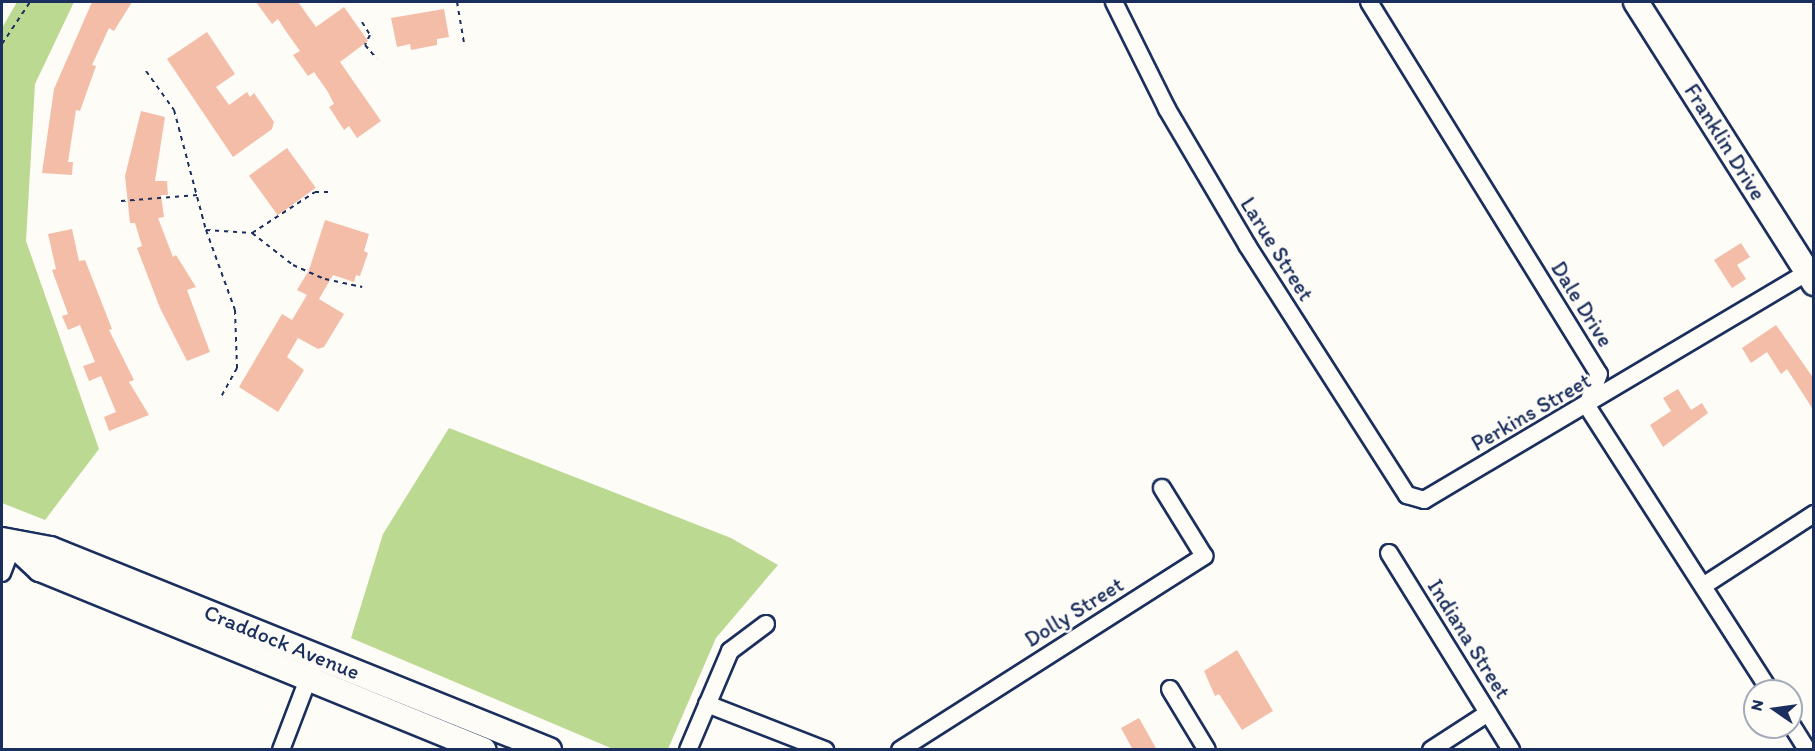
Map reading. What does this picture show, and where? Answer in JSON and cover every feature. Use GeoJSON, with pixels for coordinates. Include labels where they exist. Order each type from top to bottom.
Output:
{"type":"FeatureCollection","features":[{"type":"Feature","properties":{"kind":"street","name":"Dale Drive"},"geometry":{"type":"LineString","coordinates":[[1368,2],[1599,374],[1587,406]]}},
{"type":"Feature","properties":{"kind":"street","name":"Franklin Drive"},"geometry":{"type":"LineString","coordinates":[[1636,2],[1811,274]]}},
{"type":"Feature","properties":{"kind":"street","name":"Larue Street"},"geometry":{"type":"LineString","coordinates":[[1114,3],[1167,109],[1247,245],[1407,495],[1424,500]]}},
{"type":"Feature","properties":{"kind":"street","name":"Perkins Street"},"geometry":{"type":"LineString","coordinates":[[1424,500],[1811,274]]}},
{"type":"Feature","properties":{"kind":"street"},"geometry":{"type":"LineString","coordinates":[[1587,406],[1762,679]]}},
{"type":"Feature","properties":{"kind":"street","name":"Dolly Street"},"geometry":{"type":"LineString","coordinates":[[900,750],[1204,556],[1162,488]]}},
{"type":"Feature","properties":{"kind":"street"},"geometry":{"type":"LineString","coordinates":[[1703,586],[1814,514]]}},
{"type":"Feature","properties":{"kind":"street"},"geometry":{"type":"LineString","coordinates":[[2,573],[7,542]]}},
{"type":"Feature","properties":{"kind":"street","name":"Craddock Avenue"},"geometry":{"type":"LineString","coordinates":[[7,542],[50,549],[313,667],[483,750]]}},
{"type":"Feature","properties":{"kind":"street","name":"Indiana Street"},"geometry":{"type":"LineString","coordinates":[[1389,553],[1511,750]]}},
{"type":"Feature","properties":{"kind":"street"},"geometry":{"type":"LineString","coordinates":[[688,750],[730,651],[766,624]]}},
{"type":"Feature","properties":{"kind":"street"},"geometry":{"type":"LineString","coordinates":[[281,750],[313,667]]}},
{"type":"Feature","properties":{"kind":"street","name":"Craddock Avenue"},"geometry":{"type":"LineString","coordinates":[[313,667],[549,750]]}},
{"type":"Feature","properties":{"kind":"street"},"geometry":{"type":"LineString","coordinates":[[1170,689],[1207,750]]}},
{"type":"Feature","properties":{"kind":"street"},"geometry":{"type":"LineString","coordinates":[[707,704],[825,750]]}},
{"type":"Feature","properties":{"kind":"street"},"geometry":{"type":"LineString","coordinates":[[1431,750],[1488,713]]}},
{"type":"Feature","properties":{"kind":"path"},"geometry":{"type":"LineString","coordinates":[[2,44],[30,2]]}},
{"type":"Feature","properties":{"kind":"path"},"geometry":{"type":"LineString","coordinates":[[457,2],[464,43]]}},
{"type":"Feature","properties":{"kind":"path"},"geometry":{"type":"LineString","coordinates":[[362,22],[370,35],[365,45],[377,59]]}},
{"type":"Feature","properties":{"kind":"path"},"geometry":{"type":"LineString","coordinates":[[146,71],[174,110],[206,230],[238,330],[237,368],[220,397]]}},
{"type":"Feature","properties":{"kind":"path"},"geometry":{"type":"LineString","coordinates":[[252,233],[315,192],[328,192]]}},
{"type":"Feature","properties":{"kind":"path"},"geometry":{"type":"LineString","coordinates":[[121,201],[198,195]]}},
{"type":"Feature","properties":{"kind":"path"},"geometry":{"type":"LineString","coordinates":[[206,230],[252,233],[293,265],[325,279],[362,287]]}},
{"type":"Feature","properties":{"kind":"green space"},"geometry":{"type":"Polygon","coordinates":[[[17,2],[74,2],[35,84],[26,241],[99,449],[45,520],[2,503],[2,28],[17,2]]]}},
{"type":"Feature","properties":{"kind":"green space"},"geometry":{"type":"Polygon","coordinates":[[[449,428],[731,538],[778,565],[716,638],[668,749],[613,749],[351,638],[383,534],[449,428]]]}},
{"type":"Feature","properties":{"kind":"building"},"geometry":{"type":"Polygon","coordinates":[[[92,2],[132,2],[114,31],[109,28],[92,65],[96,66],[80,111],[76,110],[68,162],[73,162],[72,175],[42,173],[54,89],[92,2]]]}},
{"type":"Feature","properties":{"kind":"building"},"geometry":{"type":"Polygon","coordinates":[[[256,2],[298,2],[316,27],[344,7],[368,41],[340,62],[381,121],[357,138],[349,126],[344,130],[329,107],[334,104],[328,92],[314,72],[308,76],[293,55],[300,51],[278,19],[272,24],[256,2]]]}},
{"type":"Feature","properties":{"kind":"building"},"geometry":{"type":"Polygon","coordinates":[[[444,9],[449,37],[437,39],[437,45],[411,50],[410,44],[397,47],[391,18],[444,9]]]}},
{"type":"Feature","properties":{"kind":"building"},"geometry":{"type":"Polygon","coordinates":[[[207,32],[235,74],[216,87],[229,105],[247,92],[250,97],[254,93],[274,122],[272,129],[233,157],[167,59],[207,32]]]}},
{"type":"Feature","properties":{"kind":"building"},"geometry":{"type":"Polygon","coordinates":[[[141,111],[165,117],[155,181],[167,181],[168,195],[161,195],[164,217],[158,218],[173,257],[176,255],[196,287],[187,290],[210,352],[187,361],[160,308],[137,248],[142,246],[135,223],[130,223],[125,176],[141,111]]]}},
{"type":"Feature","properties":{"kind":"building"},"geometry":{"type":"Polygon","coordinates":[[[287,148],[316,188],[278,215],[249,176],[287,148]]]}},
{"type":"Feature","properties":{"kind":"building"},"geometry":{"type":"Polygon","coordinates":[[[325,220],[369,234],[364,251],[368,253],[360,276],[356,275],[354,282],[333,275],[319,299],[344,314],[324,347],[318,349],[298,338],[287,357],[304,370],[278,412],[239,387],[282,314],[292,320],[307,295],[297,290],[309,270],[325,220]]]}},
{"type":"Feature","properties":{"kind":"building"},"geometry":{"type":"Polygon","coordinates":[[[72,229],[79,261],[85,260],[112,329],[109,330],[134,380],[129,382],[149,415],[109,431],[104,417],[116,412],[101,376],[89,381],[83,366],[95,362],[80,325],[68,330],[62,316],[68,314],[52,270],[56,269],[48,234],[72,229]]]}},
{"type":"Feature","properties":{"kind":"building"},"geometry":{"type":"Polygon","coordinates":[[[1741,243],[1750,257],[1737,265],[1746,279],[1732,288],[1714,260],[1741,243]]]}},
{"type":"Feature","properties":{"kind":"building"},"geometry":{"type":"Polygon","coordinates":[[[1776,325],[1814,379],[1814,411],[1787,369],[1781,374],[1767,352],[1751,363],[1742,348],[1776,325]]]}},
{"type":"Feature","properties":{"kind":"building"},"geometry":{"type":"Polygon","coordinates":[[[1678,389],[1691,410],[1702,403],[1708,413],[1663,447],[1650,425],[1671,411],[1663,398],[1678,389]]]}},
{"type":"Feature","properties":{"kind":"building"},"geometry":{"type":"Polygon","coordinates":[[[1237,650],[1273,711],[1242,730],[1219,694],[1215,696],[1204,671],[1237,650]]]}},
{"type":"Feature","properties":{"kind":"building"},"geometry":{"type":"Polygon","coordinates":[[[1139,718],[1157,750],[1133,750],[1121,728],[1139,718]]]}}]}
